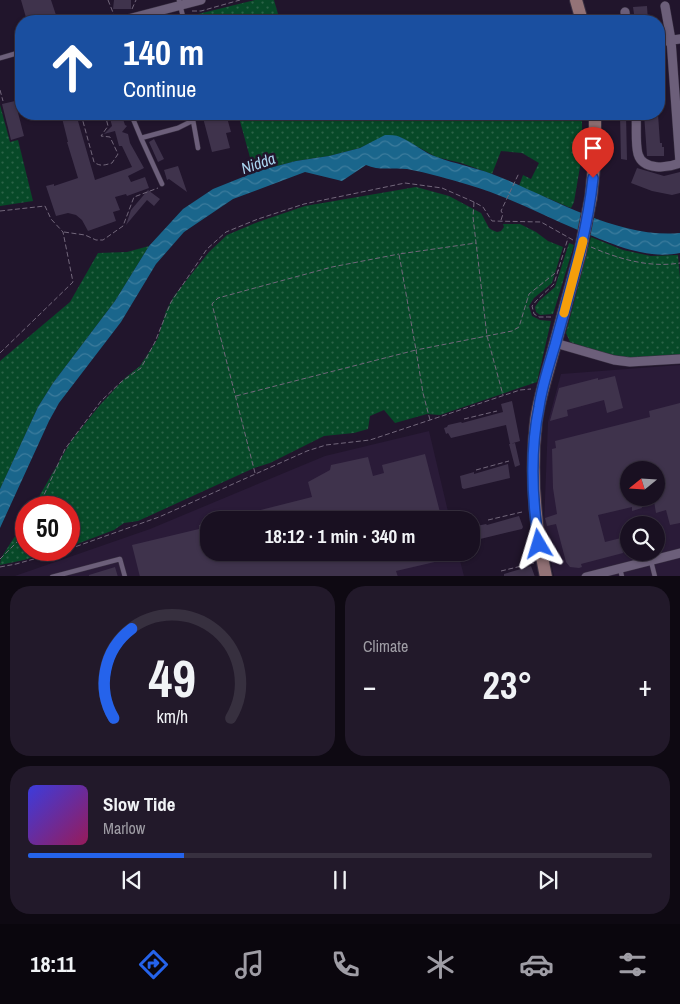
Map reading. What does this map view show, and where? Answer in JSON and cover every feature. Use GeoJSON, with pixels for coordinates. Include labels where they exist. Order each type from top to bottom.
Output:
{"type":"FeatureCollection","features":[{"type":"Feature","properties":{"kind":"main road"},"geometry":{"type":"LineString","coordinates":[[576,0],[580,15]]}},
{"type":"Feature","properties":{"kind":"main road"},"geometry":{"type":"LineString","coordinates":[[546,576],[537,529],[534,492],[534,444],[539,392],[556,343],[582,247],[591,198],[595,157],[595,120]]}},
{"type":"Feature","properties":{"kind":"street"},"geometry":{"type":"LineString","coordinates":[[144,15],[201,0]]}},
{"type":"Feature","properties":{"kind":"street"},"geometry":{"type":"LineString","coordinates":[[636,120],[638,153],[642,159],[651,165],[659,167],[668,167],[680,163],[675,40],[665,6]]}},
{"type":"Feature","properties":{"kind":"street"},"geometry":{"type":"LineString","coordinates":[[556,343],[614,360],[630,362],[680,359]]}},
{"type":"Feature","properties":{"kind":"street"},"geometry":{"type":"LineString","coordinates":[[665,557],[680,553]]}},
{"type":"Feature","properties":{"kind":"street"},"geometry":{"type":"LineString","coordinates":[[586,576],[621,572],[648,561]]}},
{"type":"Feature","properties":{"kind":"lane"},"geometry":{"type":"LineString","coordinates":[[0,58],[15,54]]}},
{"type":"Feature","properties":{"kind":"lane"},"geometry":{"type":"LineString","coordinates":[[134,120],[162,184]]}},
{"type":"Feature","properties":{"kind":"lane"},"geometry":{"type":"LineString","coordinates":[[142,138],[178,128],[193,120],[198,148]]}},
{"type":"Feature","properties":{"kind":"lane"},"geometry":{"type":"LineString","coordinates":[[52,576],[120,559],[125,576]]}},
{"type":"Feature","properties":{"kind":"lane"},"geometry":{"type":"LineString","coordinates":[[651,561],[655,576]]}},
{"type":"Feature","properties":{"kind":"path"},"geometry":{"type":"LineString","coordinates":[[108,0],[114,15]]}},
{"type":"Feature","properties":{"kind":"path"},"geometry":{"type":"LineString","coordinates":[[181,6],[201,11],[240,0]]}},
{"type":"Feature","properties":{"kind":"path"},"geometry":{"type":"LineString","coordinates":[[0,90],[3,100]]}},
{"type":"Feature","properties":{"kind":"path"},"geometry":{"type":"LineString","coordinates":[[82,120],[94,162],[103,166],[112,163],[118,154],[110,137],[101,136],[108,126],[106,120]]}},
{"type":"Feature","properties":{"kind":"path"},"geometry":{"type":"LineString","coordinates":[[501,221],[503,214],[501,210],[520,173]]}},
{"type":"Feature","properties":{"kind":"path"},"geometry":{"type":"LineString","coordinates":[[43,496],[65,449],[101,401],[121,382],[141,368],[155,342],[171,302],[207,249],[226,232],[258,219],[304,204],[405,183],[442,188],[483,207],[492,221],[541,222],[582,247],[641,263],[680,263]]}},
{"type":"Feature","properties":{"kind":"path"},"geometry":{"type":"LineString","coordinates":[[63,232],[103,240],[123,226],[134,197],[159,188],[162,184]]}},
{"type":"Feature","properties":{"kind":"path"},"geometry":{"type":"LineString","coordinates":[[474,202],[473,217],[488,336],[503,395]]}},
{"type":"Feature","properties":{"kind":"path"},"geometry":{"type":"LineString","coordinates":[[0,211],[45,206],[51,218],[63,232],[73,282],[0,353]]}},
{"type":"Feature","properties":{"kind":"path"},"geometry":{"type":"LineString","coordinates":[[554,316],[539,317],[534,314],[532,306],[554,284],[568,238]]}},
{"type":"Feature","properties":{"kind":"path"},"geometry":{"type":"LineString","coordinates":[[255,474],[212,304],[218,298],[332,267],[399,254],[476,243]]}},
{"type":"Feature","properties":{"kind":"path"},"geometry":{"type":"LineString","coordinates":[[399,254],[423,393],[430,420]]}},
{"type":"Feature","properties":{"kind":"path"},"geometry":{"type":"LineString","coordinates":[[236,396],[416,350],[512,331],[519,327],[529,294],[559,270]]}},
{"type":"Feature","properties":{"kind":"path"},"geometry":{"type":"LineString","coordinates":[[80,546],[159,517],[308,451],[326,445],[370,440],[520,390],[539,392]]}},
{"type":"Feature","properties":{"kind":"path"},"geometry":{"type":"LineString","coordinates":[[464,419],[497,411]]}},
{"type":"Feature","properties":{"kind":"path"},"geometry":{"type":"LineString","coordinates":[[476,470],[509,461]]}},
{"type":"Feature","properties":{"kind":"path"},"geometry":{"type":"LineString","coordinates":[[488,520],[522,512]]}},
{"type":"Feature","properties":{"kind":"path"},"geometry":{"type":"LineString","coordinates":[[0,559],[15,544]]}},
{"type":"Feature","properties":{"kind":"path"},"geometry":{"type":"LineString","coordinates":[[0,567],[27,561]]}},
{"type":"Feature","properties":{"kind":"path"},"geometry":{"type":"LineString","coordinates":[[501,571],[534,563]]}},
{"type":"Feature","properties":{"kind":"shaded area"},"geometry":{"type":"Polygon","coordinates":[[[680,365],[680,576],[554,576],[544,525],[548,422],[561,374],[680,365]]]}},
{"type":"Feature","properties":{"kind":"shaded area"},"geometry":{"type":"Polygon","coordinates":[[[429,431],[448,511],[200,511],[200,561],[460,561],[464,576],[15,576],[58,561],[80,561],[80,553],[150,529],[325,456],[429,431]]]}},
{"type":"Feature","properties":{"kind":"green space"},"geometry":{"type":"Polygon","coordinates":[[[255,0],[274,0],[278,15],[198,15],[255,0]]]}},
{"type":"Feature","properties":{"kind":"green space"},"geometry":{"type":"Polygon","coordinates":[[[0,105],[10,142],[18,140],[33,201],[0,206],[0,105]]]}},
{"type":"Feature","properties":{"kind":"green space"},"geometry":{"type":"Polygon","coordinates":[[[240,120],[582,120],[582,155],[574,202],[571,208],[519,186],[523,175],[531,179],[539,163],[522,153],[501,151],[492,174],[461,163],[436,157],[400,137],[372,142],[360,148],[329,156],[296,161],[254,172],[240,120]]]}},
{"type":"Feature","properties":{"kind":"green space"},"geometry":{"type":"Polygon","coordinates":[[[416,187],[449,196],[481,213],[492,230],[501,231],[504,227],[503,224],[520,224],[548,241],[563,247],[552,283],[534,298],[529,306],[532,316],[540,320],[551,321],[537,382],[440,415],[427,414],[395,423],[384,410],[370,416],[368,429],[354,433],[324,436],[270,463],[254,468],[138,521],[124,523],[114,530],[80,543],[80,496],[39,496],[71,441],[100,405],[125,378],[140,366],[158,338],[166,311],[174,296],[209,252],[227,235],[305,206],[416,187]]]}},
{"type":"Feature","properties":{"kind":"green space"},"geometry":{"type":"Polygon","coordinates":[[[591,237],[623,250],[651,256],[678,255],[680,278],[680,356],[620,359],[570,342],[566,333],[591,237]]]}},
{"type":"Feature","properties":{"kind":"green space"},"geometry":{"type":"Polygon","coordinates":[[[569,243],[574,245],[553,314],[540,315],[536,312],[535,307],[555,287],[569,243]]]}},
{"type":"Feature","properties":{"kind":"green space"},"geometry":{"type":"Polygon","coordinates":[[[149,246],[115,301],[53,383],[38,407],[0,489],[0,361],[70,302],[98,253],[127,252],[149,246]]]}},
{"type":"Feature","properties":{"kind":"green space"},"geometry":{"type":"Polygon","coordinates":[[[15,536],[15,561],[19,561],[0,565],[1,558],[15,536]]]}},
{"type":"Feature","properties":{"kind":"water"},"geometry":{"type":"Polygon","coordinates":[[[385,135],[398,136],[432,155],[492,174],[608,223],[656,233],[680,233],[680,253],[654,254],[615,245],[483,189],[407,169],[381,168],[366,165],[342,181],[305,172],[233,199],[184,232],[156,264],[121,322],[59,403],[0,528],[0,489],[38,407],[53,383],[115,301],[149,246],[183,209],[213,189],[258,171],[360,148],[385,135]]]}},
{"type":"Feature","properties":{"kind":"building"},"geometry":{"type":"Polygon","coordinates":[[[21,0],[51,0],[56,15],[25,15],[21,0]]]}},
{"type":"Feature","properties":{"kind":"building"},"geometry":{"type":"Polygon","coordinates":[[[114,0],[131,0],[131,9],[113,9],[114,0]]]}},
{"type":"Feature","properties":{"kind":"building"},"geometry":{"type":"Polygon","coordinates":[[[647,6],[648,15],[634,15],[633,7],[647,6]]]}},
{"type":"Feature","properties":{"kind":"building"},"geometry":{"type":"Polygon","coordinates":[[[15,101],[15,120],[20,120],[24,136],[11,140],[2,104],[15,101]]]}},
{"type":"Feature","properties":{"kind":"building"},"geometry":{"type":"Polygon","coordinates":[[[62,120],[78,120],[95,180],[132,167],[122,146],[119,146],[115,131],[104,134],[112,126],[110,120],[123,120],[127,126],[122,132],[128,134],[130,143],[144,168],[128,176],[131,182],[145,177],[149,188],[127,196],[126,194],[115,197],[120,210],[113,212],[116,221],[88,231],[82,220],[76,215],[68,213],[56,216],[46,186],[54,184],[54,186],[78,178],[62,120]]]}},
{"type":"Feature","properties":{"kind":"building"},"geometry":{"type":"Polygon","coordinates":[[[204,120],[228,120],[231,132],[226,133],[230,148],[212,152],[204,120]]]}},
{"type":"Feature","properties":{"kind":"building"},"geometry":{"type":"Polygon","coordinates":[[[620,120],[626,120],[627,160],[621,159],[620,120]]]}},
{"type":"Feature","properties":{"kind":"building"},"geometry":{"type":"Polygon","coordinates":[[[644,120],[658,120],[660,143],[664,147],[664,156],[647,156],[644,120]]]}},
{"type":"Feature","properties":{"kind":"building"},"geometry":{"type":"Polygon","coordinates":[[[154,139],[164,159],[158,162],[149,142],[154,139]]]}},
{"type":"Feature","properties":{"kind":"building"},"geometry":{"type":"Polygon","coordinates":[[[178,166],[187,192],[169,179],[167,180],[164,170],[178,166]]]}},
{"type":"Feature","properties":{"kind":"building"},"geometry":{"type":"Polygon","coordinates":[[[637,168],[664,176],[680,172],[680,193],[672,195],[652,191],[631,183],[637,168]]]}},
{"type":"Feature","properties":{"kind":"building"},"geometry":{"type":"Polygon","coordinates":[[[148,190],[160,199],[154,206],[147,200],[126,225],[131,210],[148,190]]]}},
{"type":"Feature","properties":{"kind":"building"},"geometry":{"type":"Polygon","coordinates":[[[615,376],[623,408],[607,413],[604,400],[567,410],[568,416],[550,421],[559,388],[598,378],[598,380],[615,376]]]}},
{"type":"Feature","properties":{"kind":"building"},"geometry":{"type":"Polygon","coordinates":[[[512,401],[520,441],[510,444],[506,425],[451,438],[448,433],[446,434],[444,428],[448,425],[503,412],[501,404],[512,401]]]}},
{"type":"Feature","properties":{"kind":"building"},"geometry":{"type":"Polygon","coordinates":[[[680,403],[680,523],[670,525],[666,510],[656,513],[655,506],[665,506],[665,461],[620,461],[620,506],[642,506],[642,508],[632,511],[632,507],[598,515],[605,542],[620,538],[620,554],[581,564],[582,567],[579,568],[570,567],[566,562],[556,524],[547,526],[545,518],[557,514],[553,488],[552,449],[556,448],[555,441],[650,417],[649,411],[680,403]]]}},
{"type":"Feature","properties":{"kind":"building"},"geometry":{"type":"Polygon","coordinates":[[[515,443],[520,465],[515,467],[509,444],[515,443]]]}},
{"type":"Feature","properties":{"kind":"building"},"geometry":{"type":"Polygon","coordinates":[[[425,454],[440,511],[257,511],[312,497],[308,482],[330,470],[331,465],[368,457],[373,476],[384,473],[382,465],[425,454]]]}},
{"type":"Feature","properties":{"kind":"building"},"geometry":{"type":"Polygon","coordinates":[[[508,464],[510,478],[462,488],[460,476],[508,464]]]}},
{"type":"Feature","properties":{"kind":"building"},"geometry":{"type":"Polygon","coordinates":[[[519,516],[523,527],[522,529],[480,539],[480,525],[519,516]]]}},
{"type":"Feature","properties":{"kind":"building"},"geometry":{"type":"Polygon","coordinates":[[[200,525],[200,561],[439,561],[396,571],[398,576],[140,576],[132,545],[199,529],[200,525]]]}},
{"type":"Feature","properties":{"kind":"building"},"geometry":{"type":"Polygon","coordinates":[[[531,566],[535,576],[504,576],[504,574],[531,566]]]}},
{"type":"Feature","properties":{"kind":"building"},"geometry":{"type":"Polygon","coordinates":[[[115,567],[118,576],[89,576],[115,567]]]}},
{"type":"Feature","properties":{"kind":"slow traffic"},"geometry":{"type":"LineString","coordinates":[[564,313],[583,241]]}},
{"type":"Feature","properties":{"kind":"route"},"geometry":{"type":"LineString","coordinates":[[539,544],[534,492],[534,444],[538,407],[582,246],[593,178]]}},
{"type":"Feature","properties":{"kind":"water label","name":"Nidda"},"geometry":{"type":"Point","coordinates":[258,163]}}]}
